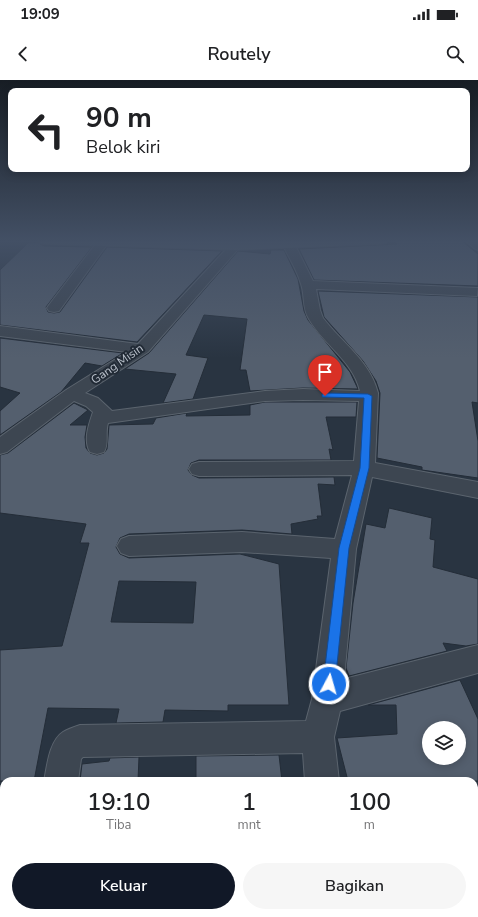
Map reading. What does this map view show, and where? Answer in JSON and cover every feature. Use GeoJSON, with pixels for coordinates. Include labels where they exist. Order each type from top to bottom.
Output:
{"type":"FeatureCollection","features":[{"type":"Feature","properties":{"kind":"street"},"geometry":{"type":"LineString","coordinates":[[54,308],[75,280]]}},
{"type":"Feature","properties":{"kind":"street","name":"Gang Misin"},"geometry":{"type":"LineString","coordinates":[[0,447],[72,394],[142,348],[205,280]]}},
{"type":"Feature","properties":{"kind":"street"},"geometry":{"type":"LineString","coordinates":[[306,280],[308,285],[310,302],[316,318],[362,373],[368,386],[364,468],[344,548],[327,699],[318,737],[322,777]]}},
{"type":"Feature","properties":{"kind":"street"},"geometry":{"type":"LineString","coordinates":[[308,285],[477,292]]}},
{"type":"Feature","properties":{"kind":"street"},"geometry":{"type":"LineString","coordinates":[[0,331],[142,348]]}},
{"type":"Feature","properties":{"kind":"street"},"geometry":{"type":"LineString","coordinates":[[72,394],[92,402],[102,409],[102,418],[97,428],[97,447]]}},
{"type":"Feature","properties":{"kind":"street"},"geometry":{"type":"LineString","coordinates":[[102,418],[145,413],[220,400],[267,396],[368,396]]}},
{"type":"Feature","properties":{"kind":"street"},"geometry":{"type":"LineString","coordinates":[[199,469],[364,468],[478,490]]}},
{"type":"Feature","properties":{"kind":"street"},"geometry":{"type":"LineString","coordinates":[[128,546],[242,542],[344,548]]}},
{"type":"Feature","properties":{"kind":"street"},"geometry":{"type":"LineString","coordinates":[[327,699],[393,681],[427,674],[478,659]]}},
{"type":"Feature","properties":{"kind":"street"},"geometry":{"type":"LineString","coordinates":[[62,777],[67,750],[73,743],[80,741],[318,737]]}},
{"type":"Feature","properties":{"kind":"building"},"geometry":{"type":"Polygon","coordinates":[[[0,280],[67,280],[46,307],[48,312],[54,313],[60,312],[83,280],[195,280],[137,342],[0,325],[0,280]]]}},
{"type":"Feature","properties":{"kind":"building"},"geometry":{"type":"Polygon","coordinates":[[[213,280],[298,280],[304,311],[308,320],[350,372],[358,389],[303,388],[250,391],[246,370],[240,370],[247,319],[204,315],[186,355],[208,358],[193,399],[163,403],[176,374],[125,369],[149,353],[213,280]]]}},
{"type":"Feature","properties":{"kind":"building"},"geometry":{"type":"Polygon","coordinates":[[[316,280],[478,280],[478,286],[316,280]]]}},
{"type":"Feature","properties":{"kind":"building"},"geometry":{"type":"Polygon","coordinates":[[[318,291],[478,297],[478,403],[472,402],[478,441],[478,478],[422,470],[422,467],[377,458],[380,393],[376,381],[363,361],[324,317],[318,291]]]}},
{"type":"Feature","properties":{"kind":"building"},"geometry":{"type":"Polygon","coordinates":[[[0,338],[123,353],[102,366],[85,363],[61,392],[0,435],[0,411],[20,393],[0,387],[0,338]]]}},
{"type":"Feature","properties":{"kind":"building"},"geometry":{"type":"Polygon","coordinates":[[[265,402],[357,402],[356,417],[326,417],[333,450],[329,449],[331,460],[199,460],[191,463],[188,470],[192,475],[199,478],[334,477],[335,485],[318,484],[322,516],[317,516],[318,519],[291,524],[292,534],[242,530],[129,534],[120,538],[116,547],[120,554],[129,558],[240,554],[279,564],[289,705],[228,705],[228,711],[165,710],[163,722],[116,723],[119,709],[48,708],[35,777],[0,777],[0,650],[62,646],[89,543],[80,543],[86,524],[0,513],[0,455],[8,453],[74,403],[88,410],[70,425],[87,425],[85,437],[86,448],[90,453],[97,455],[104,453],[107,449],[109,425],[153,424],[156,418],[187,413],[186,416],[250,415],[250,405],[265,402]],[[119,581],[111,622],[193,623],[196,582],[119,581]]]}},
{"type":"Feature","properties":{"kind":"building"},"geometry":{"type":"Polygon","coordinates":[[[389,508],[432,518],[430,539],[435,540],[433,567],[478,579],[478,644],[466,646],[443,643],[447,651],[349,676],[346,668],[353,603],[366,524],[385,528],[389,508]]]}},
{"type":"Feature","properties":{"kind":"building"},"geometry":{"type":"Polygon","coordinates":[[[460,680],[478,719],[478,777],[347,777],[337,738],[397,734],[396,705],[368,705],[460,680]]]}},
{"type":"Feature","properties":{"kind":"building"},"geometry":{"type":"Polygon","coordinates":[[[279,755],[282,777],[196,777],[196,756],[279,755]]]}},
{"type":"Feature","properties":{"kind":"building"},"geometry":{"type":"Polygon","coordinates":[[[139,757],[138,777],[80,777],[82,764],[109,761],[110,758],[139,757]]]}},
{"type":"Feature","properties":{"kind":"route"},"geometry":{"type":"LineString","coordinates":[[325,396],[368,396],[364,468],[344,548],[329,684]]}}]}
